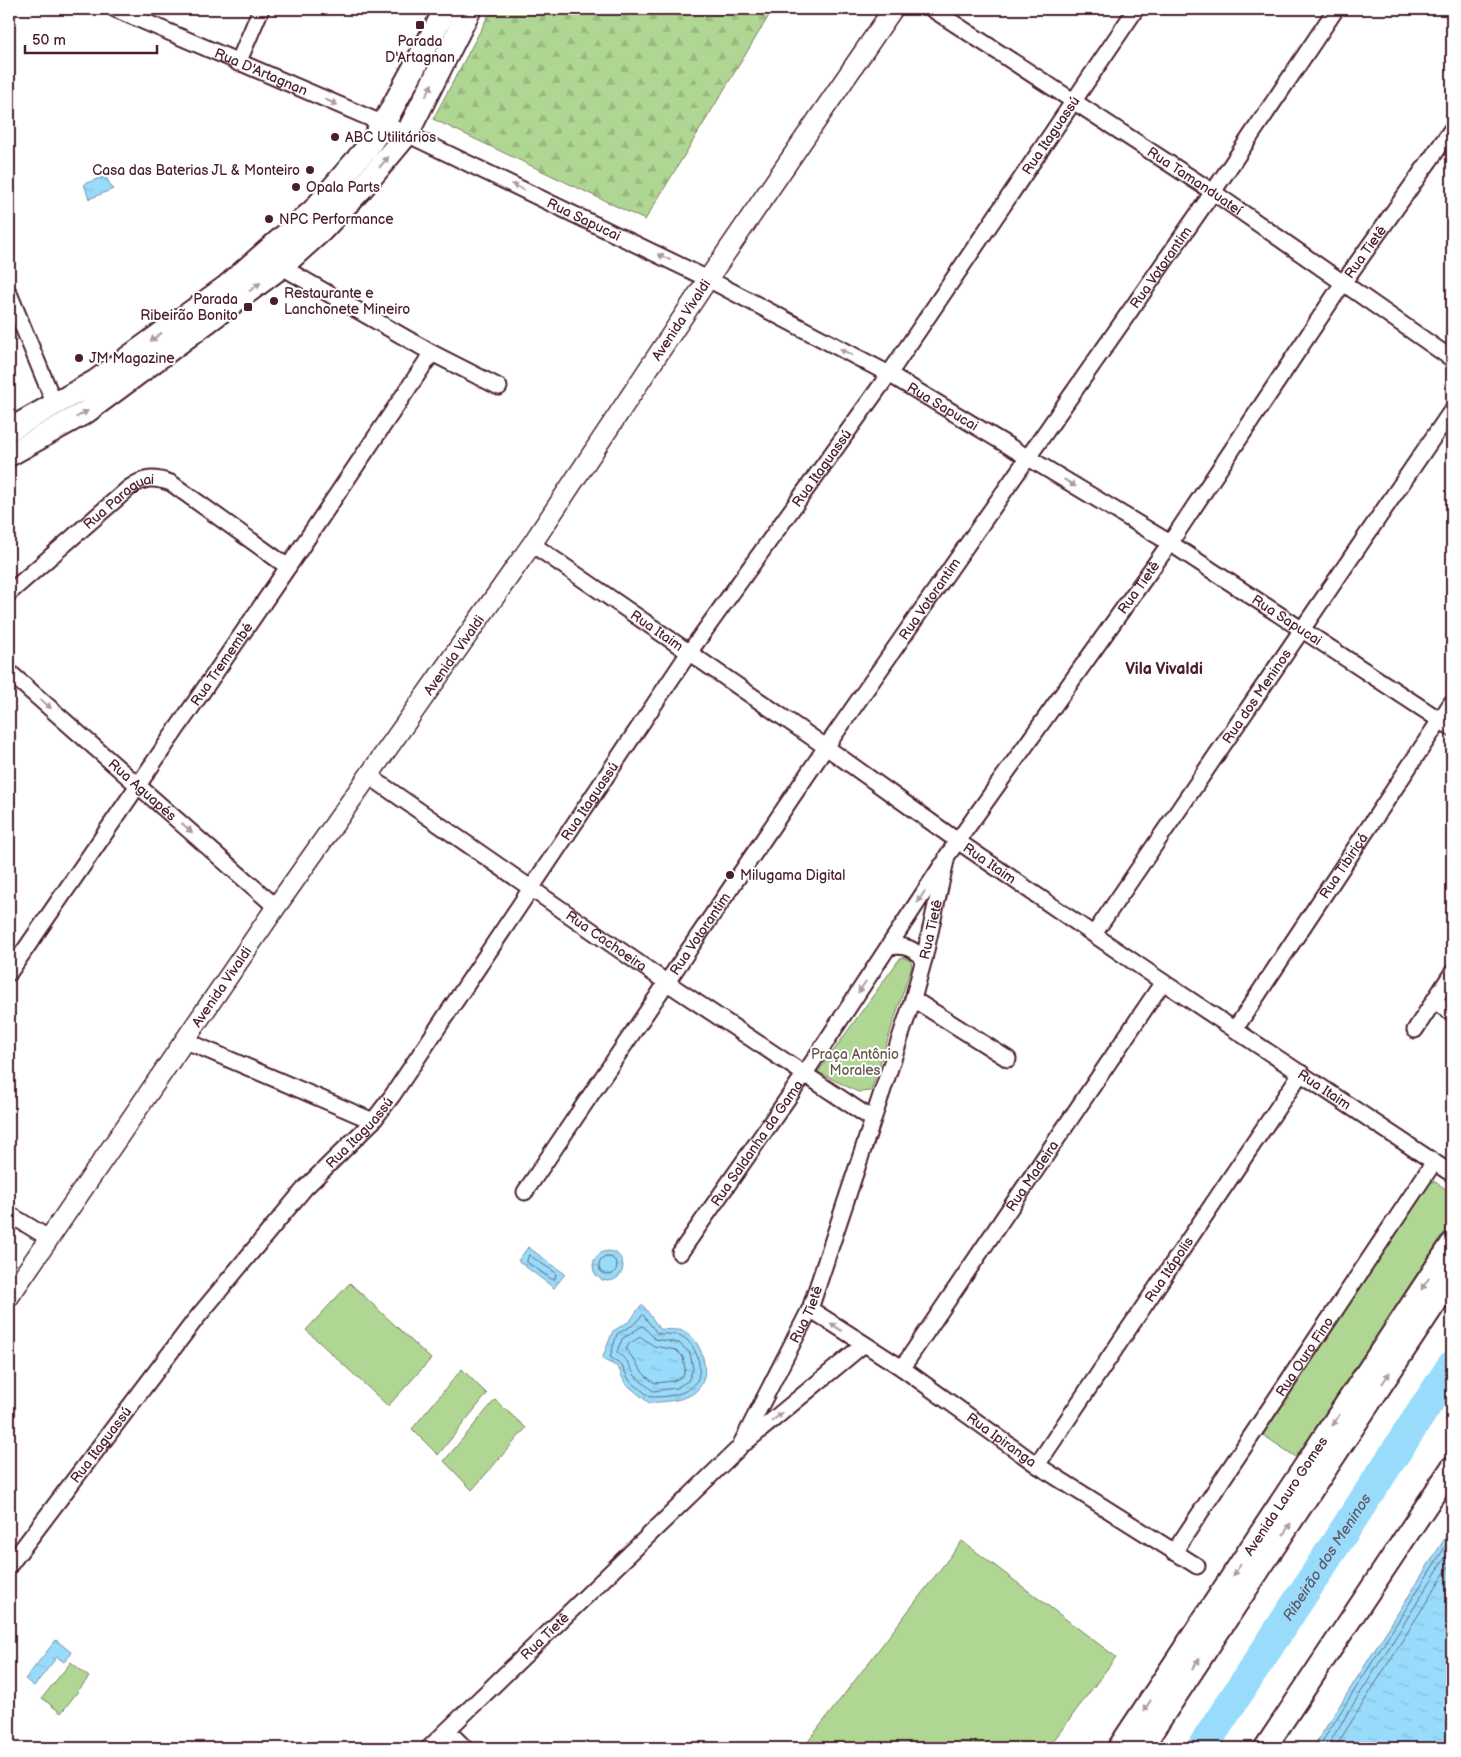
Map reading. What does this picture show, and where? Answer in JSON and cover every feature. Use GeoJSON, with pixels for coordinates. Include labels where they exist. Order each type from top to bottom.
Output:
{"type":"FeatureCollection","features":[{"type":"Feature","properties":{"kind":"main road"},"geometry":{"type":"LineString","coordinates":[[9,454],[86,412],[273,261],[367,148],[384,123],[446,9]]}},
{"type":"Feature","properties":{"kind":"main road"},"geometry":{"type":"LineString","coordinates":[[9,430],[104,375],[226,287],[273,261],[322,230],[362,188],[406,134],[470,9]]}},
{"type":"Feature","properties":{"kind":"main road"},"geometry":{"type":"LineString","coordinates":[[52,431],[55,405]]}},
{"type":"Feature","properties":{"kind":"main road","name":"Avenida Lauro Gomes"},"geometry":{"type":"LineString","coordinates":[[1119,1748],[1452,1244]]}},
{"type":"Feature","properties":{"kind":"main road","name":"Avenida Lauro Gomes"},"geometry":{"type":"LineString","coordinates":[[1141,1748],[1452,1277]]}},
{"type":"Feature","properties":{"kind":"main road"},"geometry":{"type":"LineString","coordinates":[[1265,1748],[1452,1468]]}},
{"type":"Feature","properties":{"kind":"street","name":"Rua D'Artagnan"},"geometry":{"type":"LineString","coordinates":[[115,9],[406,134]]}},
{"type":"Feature","properties":{"kind":"street"},"geometry":{"type":"LineString","coordinates":[[238,63],[261,9]]}},
{"type":"Feature","properties":{"kind":"street","name":"Avenida Vivaldi"},"geometry":{"type":"LineString","coordinates":[[9,1297],[276,907],[532,544],[708,278],[892,9]]}},
{"type":"Feature","properties":{"kind":"street","name":"Rua Tamanduateí"},"geometry":{"type":"LineString","coordinates":[[932,9],[1213,192],[1452,360]]}},
{"type":"Feature","properties":{"kind":"street","name":"Rua Itaguassú"},"geometry":{"type":"LineString","coordinates":[[9,1566],[195,1320],[305,1188],[373,1121],[688,654],[889,374],[1136,9]]}},
{"type":"Feature","properties":{"kind":"street","name":"Rua Votorantim"},"geometry":{"type":"LineString","coordinates":[[525,1192],[826,747],[1213,192],[1336,9]]}},
{"type":"Feature","properties":{"kind":"street","name":"Rua Tietê"},"geometry":{"type":"LineString","coordinates":[[429,1748],[739,1448],[810,1309],[913,999],[947,856],[1170,543],[1343,283],[1452,129]]}},
{"type":"Feature","properties":{"kind":"street","name":"Rua Sapucai"},"geometry":{"type":"LineString","coordinates":[[406,134],[708,278],[889,374],[1170,543],[1446,723]]}},
{"type":"Feature","properties":{"kind":"street"},"geometry":{"type":"LineString","coordinates":[[273,261],[432,353],[498,386]]}},
{"type":"Feature","properties":{"kind":"street"},"geometry":{"type":"LineString","coordinates":[[9,293],[55,405]]}},
{"type":"Feature","properties":{"kind":"street","name":"Rua Tremembé"},"geometry":{"type":"LineString","coordinates":[[9,973],[288,567],[432,353]]}},
{"type":"Feature","properties":{"kind":"street","name":"Rua dos Meninos"},"geometry":{"type":"LineString","coordinates":[[1094,934],[1452,410]]}},
{"type":"Feature","properties":{"kind":"street","name":"Rua Paraguai"},"geometry":{"type":"LineString","coordinates":[[9,594],[129,488],[146,478],[157,478],[171,484],[288,567]]}},
{"type":"Feature","properties":{"kind":"street","name":"Rua Itaim"},"geometry":{"type":"LineString","coordinates":[[532,544],[688,654],[826,747],[958,842],[1163,982],[1452,1174]]}},
{"type":"Feature","properties":{"kind":"street","name":"Rua Aguapés"},"geometry":{"type":"LineString","coordinates":[[9,672],[276,907]]}},
{"type":"Feature","properties":{"kind":"street","name":"Rua Tibiriçá"},"geometry":{"type":"LineString","coordinates":[[1235,1029],[1446,723],[1452,702]]}},
{"type":"Feature","properties":{"kind":"street","name":"Rua Cachoeira"},"geometry":{"type":"LineString","coordinates":[[369,776],[666,982],[872,1119]]}},
{"type":"Feature","properties":{"kind":"street","name":"Rua Saldanha da Gama"},"geometry":{"type":"LineString","coordinates":[[680,1253],[804,1075],[947,856]]}},
{"type":"Feature","properties":{"kind":"street"},"geometry":{"type":"LineString","coordinates":[[889,947],[900,944],[912,948],[924,959]]}},
{"type":"Feature","properties":{"kind":"street"},"geometry":{"type":"LineString","coordinates":[[1415,1030],[1452,973]]}},
{"type":"Feature","properties":{"kind":"street","name":"Rua Madeira"},"geometry":{"type":"LineString","coordinates":[[902,1368],[1163,982]]}},
{"type":"Feature","properties":{"kind":"street"},"geometry":{"type":"LineString","coordinates":[[913,999],[1008,1058]]}},
{"type":"Feature","properties":{"kind":"street"},"geometry":{"type":"LineString","coordinates":[[1434,1001],[1452,1013]]}},
{"type":"Feature","properties":{"kind":"street"},"geometry":{"type":"LineString","coordinates":[[184,1040],[373,1121]]}},
{"type":"Feature","properties":{"kind":"street","name":"Rua Itápolis"},"geometry":{"type":"LineString","coordinates":[[1037,1465],[1300,1073]]}},
{"type":"Feature","properties":{"kind":"street","name":"Rua Ouro Fino"},"geometry":{"type":"LineString","coordinates":[[1174,1552],[1434,1162]]}},
{"type":"Feature","properties":{"kind":"street"},"geometry":{"type":"LineString","coordinates":[[9,1214],[50,1239]]}},
{"type":"Feature","properties":{"kind":"street","name":"Rua Ipiranga"},"geometry":{"type":"LineString","coordinates":[[810,1309],[863,1345],[902,1368],[1037,1465],[1197,1566]]}},
{"type":"Feature","properties":{"kind":"street"},"geometry":{"type":"LineString","coordinates":[[739,1448],[863,1345]]}},
{"type":"Feature","properties":{"kind":"street"},"geometry":{"type":"LineString","coordinates":[[448,1731],[465,1748]]}},
{"type":"Feature","properties":{"kind":"green space"},"geometry":{"type":"Polygon","coordinates":[[[492,9],[773,9],[645,220],[433,119],[492,9]]]}},
{"type":"Feature","properties":{"kind":"green space","name":"Praça Antônio Morales"},"geometry":{"type":"Polygon","coordinates":[[[901,957],[910,960],[912,965],[871,1091],[858,1092],[818,1072],[901,957]]]}},
{"type":"Feature","properties":{"kind":"green space"},"geometry":{"type":"Polygon","coordinates":[[[1432,1180],[1452,1193],[1452,1221],[1296,1457],[1263,1435],[1432,1180]]]}},
{"type":"Feature","properties":{"kind":"green space"},"geometry":{"type":"Polygon","coordinates":[[[350,1283],[431,1359],[388,1406],[306,1330],[350,1283]]]}},
{"type":"Feature","properties":{"kind":"green space"},"geometry":{"type":"Polygon","coordinates":[[[462,1369],[487,1394],[438,1455],[412,1429],[462,1369]]]}},
{"type":"Feature","properties":{"kind":"green space"},"geometry":{"type":"Polygon","coordinates":[[[495,1400],[526,1428],[472,1490],[444,1461],[495,1400]]]}},
{"type":"Feature","properties":{"kind":"green space"},"geometry":{"type":"Polygon","coordinates":[[[962,1541],[1116,1657],[1048,1748],[803,1748],[962,1541]]]}},
{"type":"Feature","properties":{"kind":"green space"},"geometry":{"type":"Polygon","coordinates":[[[71,1662],[89,1677],[61,1713],[42,1698],[71,1662]]]}},
{"type":"Feature","properties":{"kind":"water"},"geometry":{"type":"Polygon","coordinates":[[[105,176],[113,189],[89,199],[84,184],[105,176]]]}},
{"type":"Feature","properties":{"kind":"water"},"geometry":{"type":"Polygon","coordinates":[[[528,1247],[565,1274],[554,1288],[518,1261],[528,1247]]]}},
{"type":"Feature","properties":{"kind":"water"},"geometry":{"type":"Polygon","coordinates":[[[608,1251],[618,1256],[623,1266],[618,1276],[608,1281],[598,1276],[593,1266],[598,1256],[608,1251]]]}},
{"type":"Feature","properties":{"kind":"water"},"geometry":{"type":"Polygon","coordinates":[[[642,1304],[660,1329],[684,1331],[690,1335],[700,1349],[704,1366],[702,1383],[693,1393],[682,1399],[649,1403],[625,1383],[618,1367],[602,1359],[613,1331],[630,1321],[642,1304]]]}},
{"type":"Feature","properties":{"kind":"water"},"geometry":{"type":"Polygon","coordinates":[[[1452,1527],[1452,1748],[1313,1748],[1452,1527]]]}},
{"type":"Feature","properties":{"kind":"water"},"geometry":{"type":"Polygon","coordinates":[[[56,1640],[72,1653],[64,1662],[57,1657],[34,1686],[25,1679],[56,1640]]]}},
{"type":"Feature","properties":{"kind":"waterway","name":"Ribeirão dos Meninos"},"geometry":{"type":"LineString","coordinates":[[1202,1748],[1452,1366]]}},
{"type":"Feature","properties":{"kind":"place","name":"Parada D'Artagnan"},"geometry":{"type":"Point","coordinates":[420,25]}},
{"type":"Feature","properties":{"kind":"place","name":"ABC Utilitários"},"geometry":{"type":"Point","coordinates":[335,137]}},
{"type":"Feature","properties":{"kind":"place","name":"Casa das Baterias JL & Monteiro"},"geometry":{"type":"Point","coordinates":[310,170]}},
{"type":"Feature","properties":{"kind":"place","name":"Opala Parts"},"geometry":{"type":"Point","coordinates":[296,187]}},
{"type":"Feature","properties":{"kind":"place","name":"NPC Performance"},"geometry":{"type":"Point","coordinates":[269,219]}},
{"type":"Feature","properties":{"kind":"place","name":"Restaurante e Lanchonete Mineiro"},"geometry":{"type":"Point","coordinates":[274,301]}},
{"type":"Feature","properties":{"kind":"place","name":"Parada Ribeirão Bonito"},"geometry":{"type":"Point","coordinates":[248,307]}},
{"type":"Feature","properties":{"kind":"place","name":"JM Magazine"},"geometry":{"type":"Point","coordinates":[79,358]}},
{"type":"Feature","properties":{"kind":"place","name":"Milugama Digital"},"geometry":{"type":"Point","coordinates":[730,875]}},
{"type":"Feature","properties":{"kind":"district","name":"Vila Vivaldi"},"geometry":{"type":"Point","coordinates":[1164,669]}}]}
